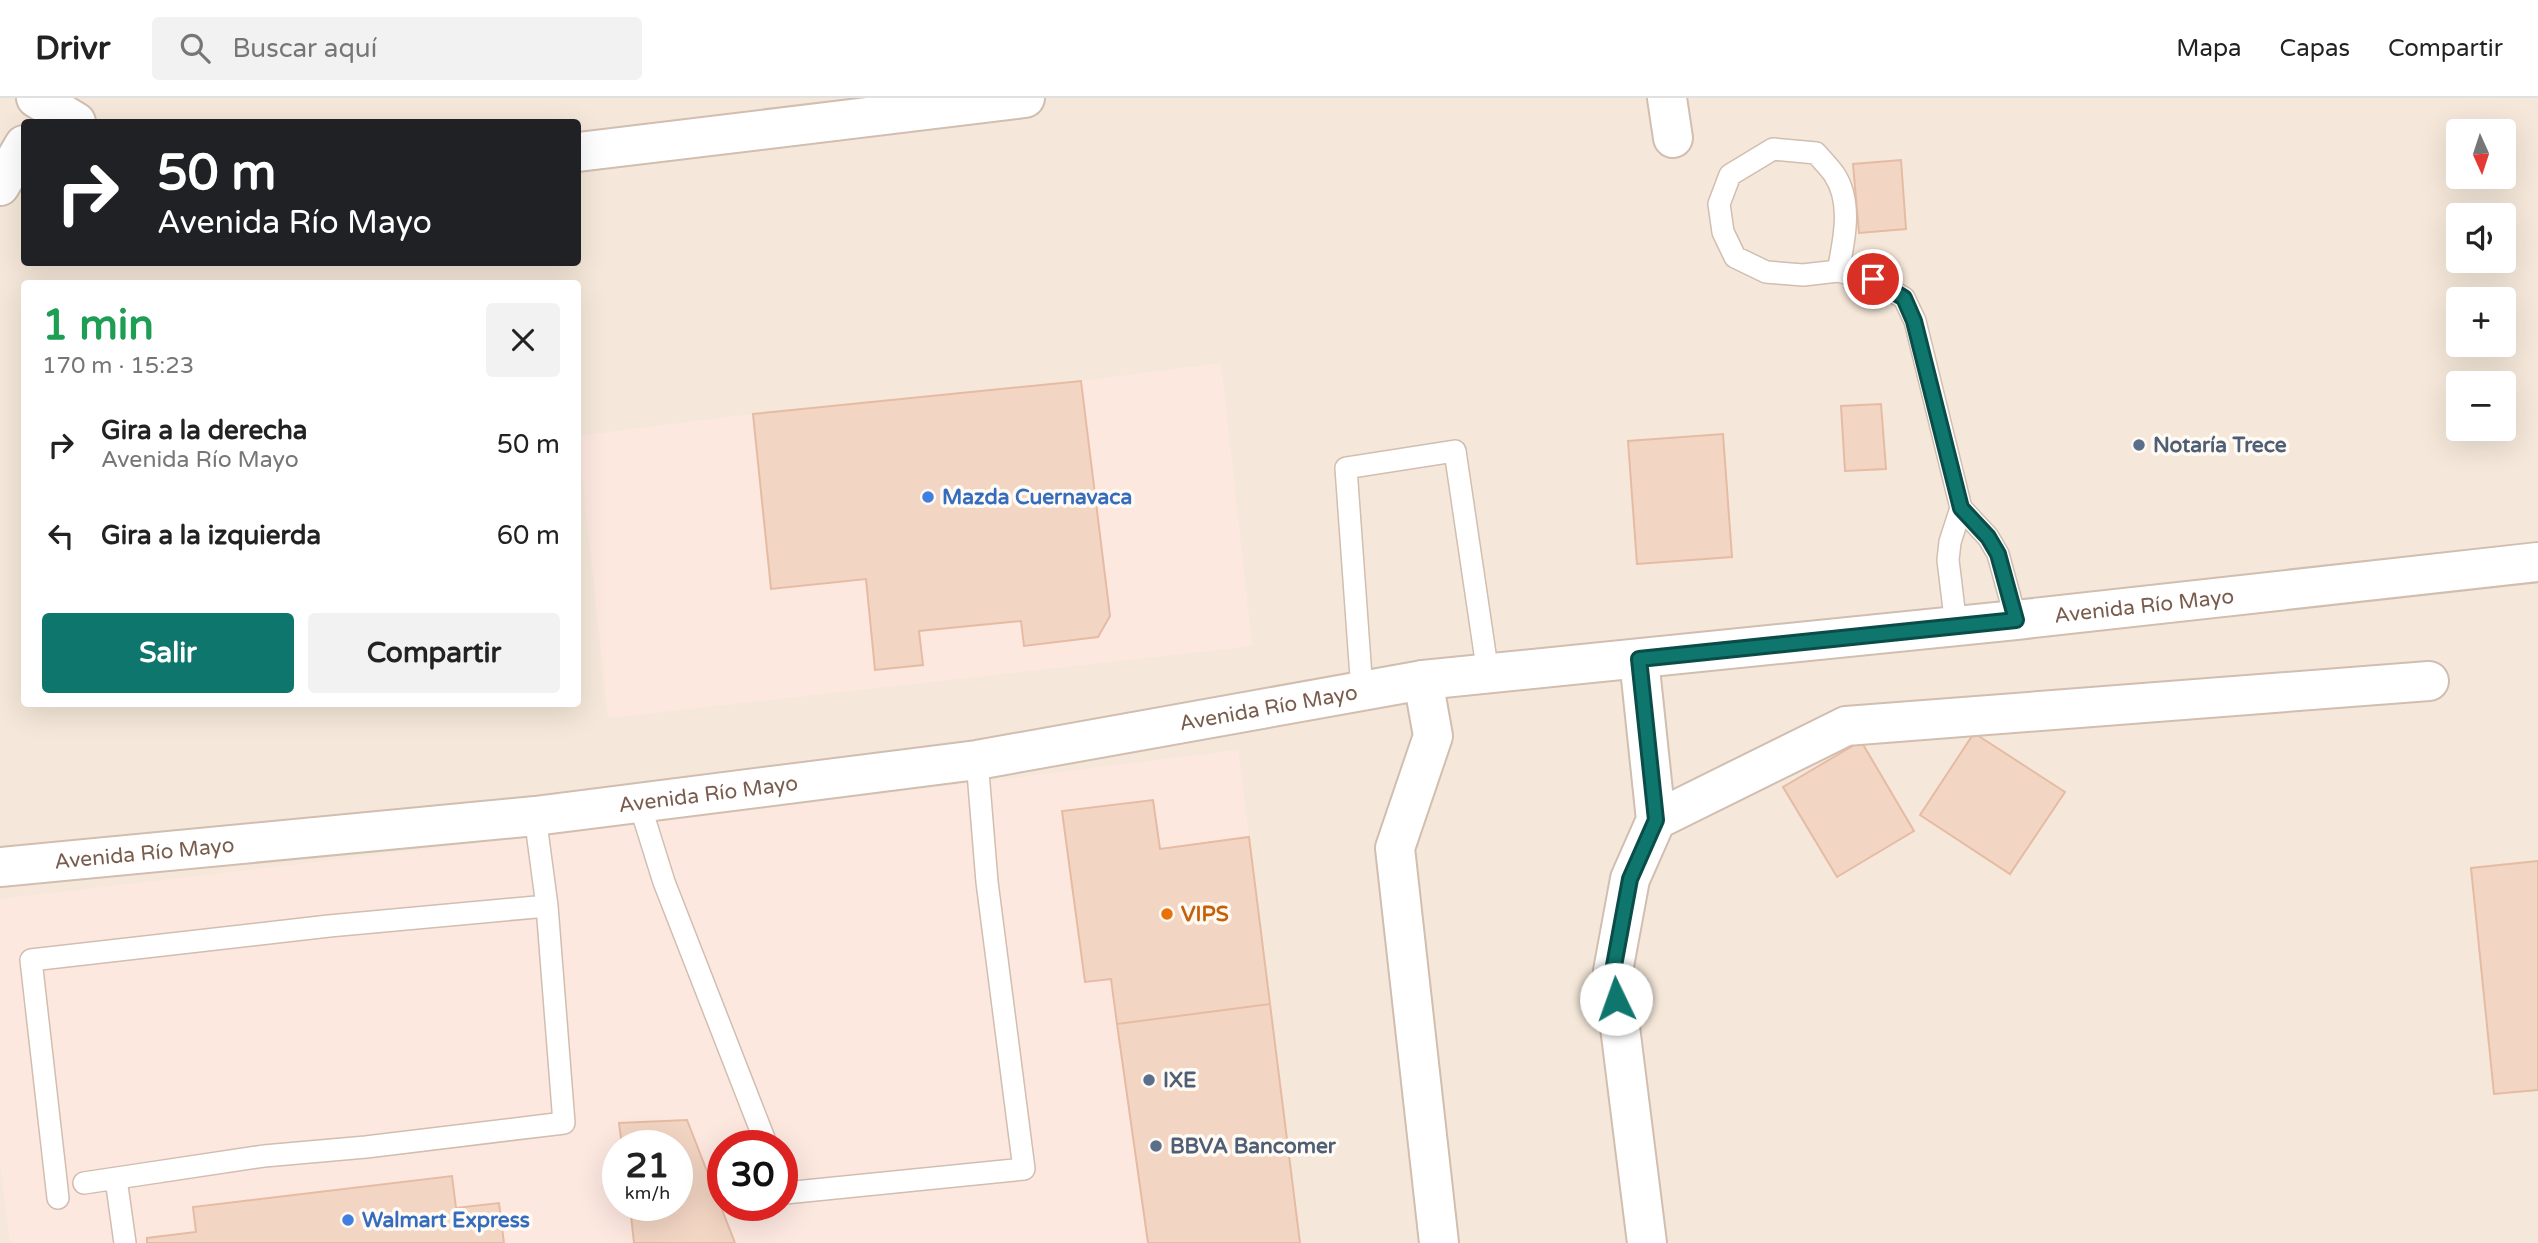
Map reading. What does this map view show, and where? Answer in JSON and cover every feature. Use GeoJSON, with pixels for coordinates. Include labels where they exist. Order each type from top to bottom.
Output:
{"type":"FeatureCollection","features":[{"type":"Feature","properties":{"kind":"street"},"geometry":{"type":"LineString","coordinates":[[581,152],[1025,98]]}},
{"type":"Feature","properties":{"kind":"street"},"geometry":{"type":"LineString","coordinates":[[1667,98],[1672,138]]}},
{"type":"Feature","properties":{"kind":"street"},"geometry":{"type":"LineString","coordinates":[[0,186],[21,150]]}},
{"type":"Feature","properties":{"kind":"street","name":"Avenida Río Mayo"},"geometry":{"type":"LineString","coordinates":[[0,867],[535,816],[977,760],[1423,680],[2016,620],[2538,562]]}},
{"type":"Feature","properties":{"kind":"street"},"geometry":{"type":"LineString","coordinates":[[1639,659],[1656,820],[1630,879],[1613,971],[1647,1243]]}},
{"type":"Feature","properties":{"kind":"street"},"geometry":{"type":"LineString","coordinates":[[1423,680],[1433,736],[1395,848],[1439,1243]]}},
{"type":"Feature","properties":{"kind":"street"},"geometry":{"type":"LineString","coordinates":[[1656,820],[1846,726],[2429,681]]}},
{"type":"Feature","properties":{"kind":"lane"},"geometry":{"type":"LineString","coordinates":[[1838,271],[1846,209],[1836,176],[1816,153],[1773,149],[1730,175],[1719,204],[1723,232],[1735,257],[1766,272],[1802,275],[1838,271],[1873,279],[1904,298],[1914,321],[1961,508],[1988,537],[1998,554],[2016,620]]}},
{"type":"Feature","properties":{"kind":"lane"},"geometry":{"type":"LineString","coordinates":[[1362,691],[1346,468],[1455,451],[1488,674]]}},
{"type":"Feature","properties":{"kind":"lane"},"geometry":{"type":"LineString","coordinates":[[1956,626],[1948,560],[1950,542],[1961,508]]}},
{"type":"Feature","properties":{"kind":"lane"},"geometry":{"type":"LineString","coordinates":[[798,1192],[1024,1169],[987,882],[977,760]]}},
{"type":"Feature","properties":{"kind":"lane"},"geometry":{"type":"LineString","coordinates":[[639,802],[664,883],[761,1130]]}},
{"type":"Feature","properties":{"kind":"lane"},"geometry":{"type":"LineString","coordinates":[[84,1183],[264,1156],[366,1147],[564,1123],[547,906],[535,816]]}},
{"type":"Feature","properties":{"kind":"lane"},"geometry":{"type":"LineString","coordinates":[[58,1198],[32,960],[329,926],[547,906]]}},
{"type":"Feature","properties":{"kind":"lane"},"geometry":{"type":"LineString","coordinates":[[117,1179],[125,1243]]}},
{"type":"Feature","properties":{"kind":"shaded area"},"geometry":{"type":"Polygon","coordinates":[[[0,98],[2538,98],[2538,1243],[0,1243],[0,98]]]}},
{"type":"Feature","properties":{"kind":"shaded area"},"geometry":{"type":"Polygon","coordinates":[[[1221,363],[1252,646],[608,718],[581,464],[581,436],[753,414],[1081,381],[1221,363]]]}},
{"type":"Feature","properties":{"kind":"shaded area"},"geometry":{"type":"Polygon","coordinates":[[[1238,750],[1300,1243],[10,1243],[0,1160],[0,899],[583,831],[1238,750]]]}},
{"type":"Feature","properties":{"kind":"building"},"geometry":{"type":"Polygon","coordinates":[[[1901,160],[1906,229],[1859,233],[1853,164],[1901,160]]]}},
{"type":"Feature","properties":{"kind":"building","name":"Mazda Cuernavaca"},"geometry":{"type":"Polygon","coordinates":[[[1081,381],[1110,616],[1098,637],[1024,646],[1021,621],[919,631],[923,665],[875,670],[866,579],[771,589],[753,414],[1081,381]]]}},
{"type":"Feature","properties":{"kind":"building"},"geometry":{"type":"Polygon","coordinates":[[[1881,404],[1886,469],[1845,471],[1841,406],[1881,404]]]}},
{"type":"Feature","properties":{"kind":"building"},"geometry":{"type":"Polygon","coordinates":[[[1723,434],[1732,557],[1637,564],[1628,441],[1723,434]]]}},
{"type":"Feature","properties":{"kind":"building"},"geometry":{"type":"Polygon","coordinates":[[[1974,733],[2065,792],[2010,874],[1920,815],[1974,733]]]}},
{"type":"Feature","properties":{"kind":"building"},"geometry":{"type":"Polygon","coordinates":[[[1861,741],[1914,831],[1837,877],[1783,787],[1861,741]]]}},
{"type":"Feature","properties":{"kind":"building","name":"VIPS"},"geometry":{"type":"Polygon","coordinates":[[[1153,800],[1160,849],[1249,837],[1270,1004],[1117,1024],[1111,979],[1085,982],[1062,811],[1153,800]]]}},
{"type":"Feature","properties":{"kind":"building"},"geometry":{"type":"Polygon","coordinates":[[[2538,861],[2538,1090],[2494,1094],[2471,868],[2538,861]]]}},
{"type":"Feature","properties":{"kind":"building"},"geometry":{"type":"Polygon","coordinates":[[[1270,1004],[1300,1243],[1148,1243],[1117,1024],[1270,1004]]]}},
{"type":"Feature","properties":{"kind":"building"},"geometry":{"type":"Polygon","coordinates":[[[687,1120],[691,1130],[620,1130],[619,1123],[687,1120]]]}},
{"type":"Feature","properties":{"kind":"building"},"geometry":{"type":"Polygon","coordinates":[[[693,1135],[707,1171],[707,1221],[726,1221],[735,1243],[634,1243],[632,1221],[693,1221],[693,1135]]]}},
{"type":"Feature","properties":{"kind":"building","name":"Walmart Express"},"geometry":{"type":"Polygon","coordinates":[[[452,1176],[456,1208],[499,1203],[504,1243],[147,1243],[147,1238],[196,1232],[193,1207],[452,1176]]]}},
{"type":"Feature","properties":{"kind":"place","name":"Notaría Trece"},"geometry":{"type":"Point","coordinates":[2139,445]}},
{"type":"Feature","properties":{"kind":"place","name":"Mazda Cuernavaca"},"geometry":{"type":"Point","coordinates":[928,497]}},
{"type":"Feature","properties":{"kind":"place","name":"VIPS"},"geometry":{"type":"Point","coordinates":[1167,914]}},
{"type":"Feature","properties":{"kind":"place","name":"IXE"},"geometry":{"type":"Point","coordinates":[1149,1080]}},
{"type":"Feature","properties":{"kind":"place","name":"BBVA Bancomer"},"geometry":{"type":"Point","coordinates":[1156,1146]}},
{"type":"Feature","properties":{"kind":"place","name":"Walmart Express"},"geometry":{"type":"Point","coordinates":[348,1220]}},
{"type":"Feature","properties":{"kind":"route"},"geometry":{"type":"LineString","coordinates":[[1616,999],[1613,971],[1630,879],[1656,820],[1639,659],[2016,620],[1998,554],[1988,537],[1961,508],[1914,321],[1904,298],[1873,279]]}}]}
